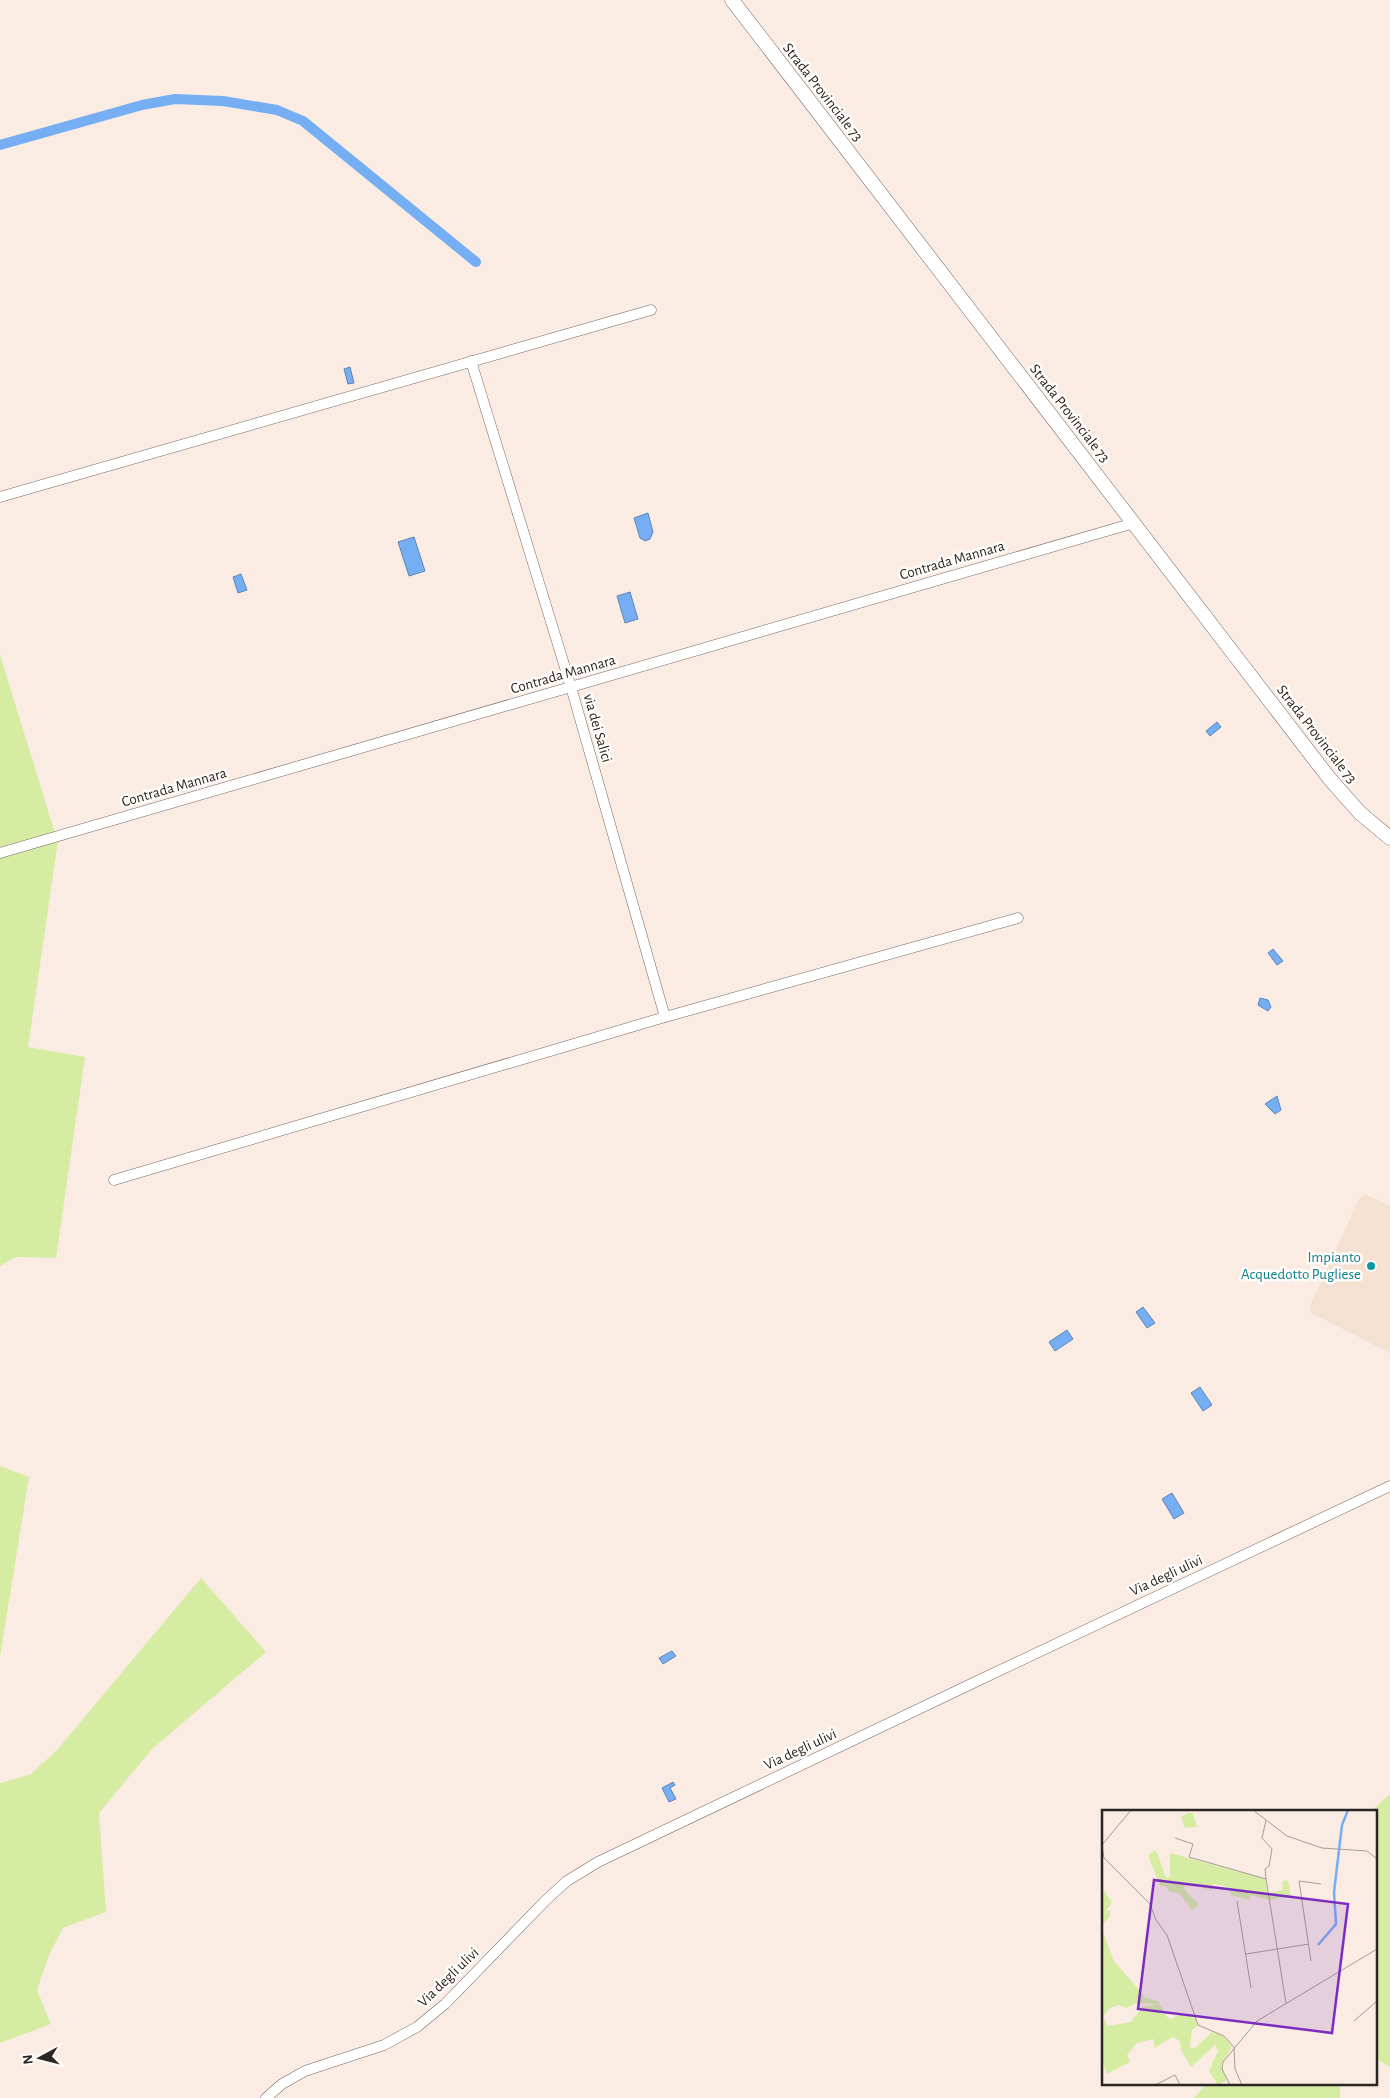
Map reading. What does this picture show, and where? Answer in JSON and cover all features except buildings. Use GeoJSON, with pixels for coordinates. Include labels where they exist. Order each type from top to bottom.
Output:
{"type":"FeatureCollection","features":[{"type":"Feature","properties":{"kind":"main road","name":"Strada Provinciale 73"},"geometry":{"type":"LineString","coordinates":[[732,0],[1329,778],[1360,813],[1390,838]]}},
{"type":"Feature","properties":{"kind":"street"},"geometry":{"type":"LineString","coordinates":[[0,497],[651,310]]}},
{"type":"Feature","properties":{"kind":"street","name":"via dei Salici"},"geometry":{"type":"LineString","coordinates":[[471,361],[571,687],[665,1017]]}},
{"type":"Feature","properties":{"kind":"street","name":"Contrada Mannara"},"geometry":{"type":"LineString","coordinates":[[0,853],[1134,523]]}},
{"type":"Feature","properties":{"kind":"street"},"geometry":{"type":"LineString","coordinates":[[114,1180],[665,1017],[1018,918]]}},
{"type":"Feature","properties":{"kind":"street","name":"Via degli ulivi"},"geometry":{"type":"LineString","coordinates":[[266,2098],[282,2084],[305,2071],[384,2045],[417,2027],[445,2004],[546,1900],[567,1881],[598,1862],[713,1805],[919,1710],[980,1679],[1390,1486]]}},
{"type":"Feature","properties":{"kind":"shaded area"},"geometry":{"type":"Polygon","coordinates":[[[1365,1194],[1390,1206],[1390,1353],[1311,1313],[1310,1306],[1359,1199],[1365,1194]]]}},
{"type":"Feature","properties":{"kind":"green space"},"geometry":{"type":"Polygon","coordinates":[[[0,655],[55,833],[0,849],[0,655]]]}},
{"type":"Feature","properties":{"kind":"green space"},"geometry":{"type":"Polygon","coordinates":[[[58,841],[28,1047],[85,1057],[56,1258],[16,1257],[0,1266],[0,858],[58,841]]]}},
{"type":"Feature","properties":{"kind":"green space"},"geometry":{"type":"Polygon","coordinates":[[[0,1466],[29,1477],[0,1657],[0,1466]]]}},
{"type":"Feature","properties":{"kind":"green space"},"geometry":{"type":"Polygon","coordinates":[[[201,1578],[266,1652],[152,1749],[99,1813],[106,1912],[63,1928],[49,1955],[37,1990],[51,2024],[0,2043],[0,1783],[31,1774],[57,1750],[201,1578]]]}},
{"type":"Feature","properties":{"kind":"green space"},"geometry":{"type":"Polygon","coordinates":[[[1390,1794],[1390,2067],[1378,2060],[1378,1810],[1372,1810],[1390,1794]]]}},
{"type":"Feature","properties":{"kind":"green space"},"geometry":{"type":"Polygon","coordinates":[[[1204,2086],[1340,2086],[1340,2098],[1194,2098],[1204,2086]]]}},
{"type":"Feature","properties":{"kind":"water"},"geometry":{"type":"Polygon","coordinates":[[[350,367],[354,383],[348,384],[344,369],[350,367]]]}},
{"type":"Feature","properties":{"kind":"water"},"geometry":{"type":"Polygon","coordinates":[[[648,513],[653,532],[650,539],[645,541],[640,538],[634,518],[648,513]]]}},
{"type":"Feature","properties":{"kind":"water"},"geometry":{"type":"Polygon","coordinates":[[[414,537],[425,571],[409,576],[398,542],[414,537]]]}},
{"type":"Feature","properties":{"kind":"water"},"geometry":{"type":"Polygon","coordinates":[[[241,574],[247,590],[238,593],[233,577],[241,574]]]}},
{"type":"Feature","properties":{"kind":"water"},"geometry":{"type":"Polygon","coordinates":[[[630,592],[638,619],[625,623],[617,596],[630,592]]]}},
{"type":"Feature","properties":{"kind":"water"},"geometry":{"type":"Polygon","coordinates":[[[1217,722],[1221,727],[1210,736],[1206,731],[1217,722]]]}},
{"type":"Feature","properties":{"kind":"water"},"geometry":{"type":"Polygon","coordinates":[[[1273,949],[1283,961],[1277,965],[1268,953],[1273,949]]]}},
{"type":"Feature","properties":{"kind":"water"},"geometry":{"type":"Polygon","coordinates":[[[1260,998],[1268,1000],[1271,1007],[1268,1011],[1258,1005],[1260,998]]]}},
{"type":"Feature","properties":{"kind":"water"},"geometry":{"type":"Polygon","coordinates":[[[1277,1096],[1281,1110],[1275,1114],[1265,1104],[1277,1096]]]}},
{"type":"Feature","properties":{"kind":"water"},"geometry":{"type":"Polygon","coordinates":[[[1143,1307],[1155,1323],[1147,1328],[1136,1312],[1143,1307]]]}},
{"type":"Feature","properties":{"kind":"water"},"geometry":{"type":"Polygon","coordinates":[[[1067,1330],[1073,1339],[1055,1351],[1049,1342],[1067,1330]]]}},
{"type":"Feature","properties":{"kind":"water"},"geometry":{"type":"Polygon","coordinates":[[[1200,1387],[1212,1405],[1203,1411],[1191,1393],[1200,1387]]]}},
{"type":"Feature","properties":{"kind":"water"},"geometry":{"type":"Polygon","coordinates":[[[1172,1493],[1184,1513],[1174,1519],[1162,1499],[1172,1493]]]}},
{"type":"Feature","properties":{"kind":"water"},"geometry":{"type":"Polygon","coordinates":[[[672,1651],[676,1656],[663,1664],[659,1658],[672,1651]]]}},
{"type":"Feature","properties":{"kind":"water"},"geometry":{"type":"Polygon","coordinates":[[[673,1782],[675,1785],[670,1788],[676,1799],[669,1802],[662,1788],[673,1782]]]}},
{"type":"Feature","properties":{"kind":"waterway"},"geometry":{"type":"LineString","coordinates":[[0,145],[142,105],[175,99],[223,101],[277,110],[303,121],[476,262]]}},
{"type":"Feature","properties":{"kind":"place","name":"Impianto Acquedotto Pugliese"},"geometry":{"type":"Point","coordinates":[1371,1266]}}]}
